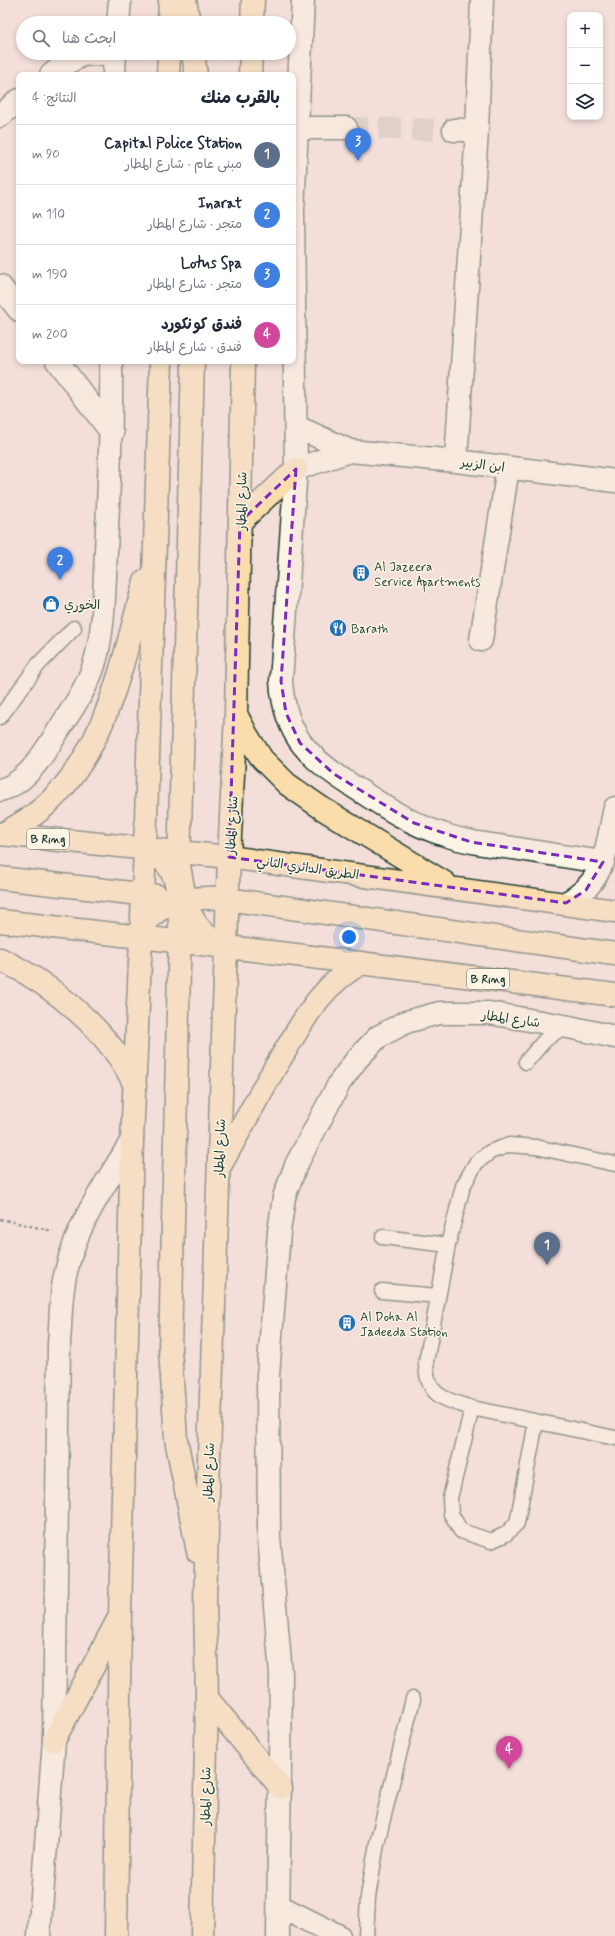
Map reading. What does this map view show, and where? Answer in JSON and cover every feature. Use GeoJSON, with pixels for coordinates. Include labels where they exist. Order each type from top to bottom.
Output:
{"type":"FeatureCollection","features":[{"type":"Feature","properties":{"kind":"main road"},"geometry":{"type":"LineString","coordinates":[[169,16],[170,0]]}},
{"type":"Feature","properties":{"kind":"main road"},"geometry":{"type":"LineString","coordinates":[[185,0],[188,16]]}},
{"type":"Feature","properties":{"kind":"main road"},"geometry":{"type":"LineString","coordinates":[[252,16],[253,0]]}},
{"type":"Feature","properties":{"kind":"main road"},"geometry":{"type":"LineString","coordinates":[[168,72],[169,60]]}},
{"type":"Feature","properties":{"kind":"main road"},"geometry":{"type":"LineString","coordinates":[[194,60],[196,72]]}},
{"type":"Feature","properties":{"kind":"main road"},"geometry":{"type":"LineString","coordinates":[[250,72],[251,60]]}},
{"type":"Feature","properties":{"kind":"main road"},"geometry":{"type":"LineString","coordinates":[[116,1936],[120,1615],[132,1140],[145,849],[161,364]]}},
{"type":"Feature","properties":{"kind":"main road"},"geometry":{"type":"LineString","coordinates":[[193,364],[179,851],[182,899],[170,1349],[176,1439],[183,1484],[205,1590]]}},
{"type":"Feature","properties":{"kind":"main road","name":"شارع المطار"},"geometry":{"type":"LineString","coordinates":[[202,1936],[207,1698],[205,1590],[229,857],[236,713],[243,364]]}},
{"type":"Feature","properties":{"kind":"main road"},"geometry":{"type":"LineString","coordinates":[[240,522],[296,469]]}},
{"type":"Feature","properties":{"kind":"main road"},"geometry":{"type":"LineString","coordinates":[[1,834],[33,815],[51,800],[77,768],[96,735],[113,694],[154,549]]}},
{"type":"Feature","properties":{"kind":"main road"},"geometry":{"type":"LineString","coordinates":[[236,713],[248,737],[262,759],[287,784],[323,809],[452,887]]}},
{"type":"Feature","properties":{"kind":"main road","name":"الطريق الدائري الثاني"},"geometry":{"type":"LineString","coordinates":[[1,834],[229,857],[566,902],[615,911]]}},
{"type":"Feature","properties":{"kind":"main road"},"geometry":{"type":"LineString","coordinates":[[145,849],[157,854],[169,866],[182,899],[203,933],[210,939],[227,947]]}},
{"type":"Feature","properties":{"kind":"main road"},"geometry":{"type":"LineString","coordinates":[[140,936],[154,914],[165,907],[200,892],[213,883],[222,873],[229,857]]}},
{"type":"Feature","properties":{"kind":"main road"},"geometry":{"type":"LineString","coordinates":[[0,878],[182,899],[228,899],[615,954]]}},
{"type":"Feature","properties":{"kind":"main road","name":"B Ring"},"geometry":{"type":"LineString","coordinates":[[0,921],[140,936],[615,995]]}},
{"type":"Feature","properties":{"kind":"main road"},"geometry":{"type":"LineString","coordinates":[[0,959],[28,975],[75,1010],[106,1039],[125,1066],[135,1086]]}},
{"type":"Feature","properties":{"kind":"main road"},"geometry":{"type":"LineString","coordinates":[[218,1169],[261,1092],[312,1006],[341,976],[362,963]]}},
{"type":"Feature","properties":{"kind":"main road"},"geometry":{"type":"LineString","coordinates":[[54,1740],[120,1615]]}},
{"type":"Feature","properties":{"kind":"main road"},"geometry":{"type":"LineString","coordinates":[[207,1698],[281,1788]]}},
{"type":"Feature","properties":{"kind":"street"},"geometry":{"type":"LineString","coordinates":[[119,16],[120,0]]}},
{"type":"Feature","properties":{"kind":"street"},"geometry":{"type":"LineString","coordinates":[[296,161],[303,0]]}},
{"type":"Feature","properties":{"kind":"street"},"geometry":{"type":"LineString","coordinates":[[456,461],[477,130],[482,0]]}},
{"type":"Feature","properties":{"kind":"street"},"geometry":{"type":"LineString","coordinates":[[55,72],[73,60]]}},
{"type":"Feature","properties":{"kind":"street"},"geometry":{"type":"LineString","coordinates":[[114,72],[115,60]]}},
{"type":"Feature","properties":{"kind":"street"},"geometry":{"type":"LineString","coordinates":[[0,116],[16,103]]}},
{"type":"Feature","properties":{"kind":"street"},"geometry":{"type":"LineString","coordinates":[[298,128],[346,128]]}},
{"type":"Feature","properties":{"kind":"street"},"geometry":{"type":"LineString","coordinates":[[454,130],[477,130]]}},
{"type":"Feature","properties":{"kind":"street"},"geometry":{"type":"LineString","coordinates":[[0,286],[16,306]]}},
{"type":"Feature","properties":{"kind":"street"},"geometry":{"type":"LineString","coordinates":[[59,364],[112,433]]}},
{"type":"Feature","properties":{"kind":"street"},"geometry":{"type":"LineString","coordinates":[[0,790],[7,788],[22,779],[35,765],[84,686],[94,666],[100,637],[104,605],[112,433],[111,364]]}},
{"type":"Feature","properties":{"kind":"street"},"geometry":{"type":"LineString","coordinates":[[296,364],[296,469],[281,681],[286,713],[300,743],[311,755],[334,774],[387,809],[428,829],[471,842],[603,862]]}},
{"type":"Feature","properties":{"kind":"street","name":"ابن الزبير"},"geometry":{"type":"LineString","coordinates":[[297,427],[350,452],[456,461],[615,481]]}},
{"type":"Feature","properties":{"kind":"street","name":"ابن الزبير"},"geometry":{"type":"LineString","coordinates":[[296,469],[350,452]]}},
{"type":"Feature","properties":{"kind":"street"},"geometry":{"type":"LineString","coordinates":[[481,640],[508,468]]}},
{"type":"Feature","properties":{"kind":"street"},"geometry":{"type":"LineString","coordinates":[[566,902],[586,890],[594,881],[603,862],[615,808]]}},
{"type":"Feature","properties":{"kind":"street","name":"شارع المطار"},"geometry":{"type":"LineString","coordinates":[[278,1936],[281,1788],[281,1674],[270,1537],[268,1376],[279,1232],[284,1197],[296,1165],[340,1082],[357,1059],[378,1037],[406,1022],[439,1014],[489,1013],[564,1026],[615,1037]]}},
{"type":"Feature","properties":{"kind":"street"},"geometry":{"type":"LineString","coordinates":[[39,1936],[54,1740],[59,1344],[63,1287],[77,1236],[84,1221],[132,1140]]}},
{"type":"Feature","properties":{"kind":"street"},"geometry":{"type":"LineString","coordinates":[[279,1906],[339,1936]]}},
{"type":"Feature","properties":{"kind":"lane"},"geometry":{"type":"LineString","coordinates":[[0,717],[38,665],[74,628]]}},
{"type":"Feature","properties":{"kind":"lane"},"geometry":{"type":"LineString","coordinates":[[526,1062],[545,1040],[564,1026]]}},
{"type":"Feature","properties":{"kind":"lane"},"geometry":{"type":"LineString","coordinates":[[615,1164],[536,1148],[509,1145],[490,1152],[476,1163],[463,1186],[448,1245],[426,1362],[426,1377],[430,1386],[437,1395],[450,1401],[472,1408],[615,1438]]}},
{"type":"Feature","properties":{"kind":"lane"},"geometry":{"type":"LineString","coordinates":[[383,1237],[448,1245]]}},
{"type":"Feature","properties":{"kind":"lane"},"geometry":{"type":"LineString","coordinates":[[382,1291],[438,1296]]}},
{"type":"Feature","properties":{"kind":"lane"},"geometry":{"type":"LineString","coordinates":[[472,1408],[450,1498],[451,1514],[461,1531],[491,1541],[506,1534],[517,1523],[536,1422]]}},
{"type":"Feature","properties":{"kind":"lane"},"geometry":{"type":"LineString","coordinates":[[366,1936],[368,1897],[377,1843],[413,1699]]}},
{"type":"Feature","properties":{"kind":"path"},"geometry":{"type":"LineString","coordinates":[[0,1219],[77,1236]]}},
{"type":"Feature","properties":{"kind":"highlighted area"},"geometry":{"type":"Polygon","coordinates":[[[296,469],[281,681],[286,713],[300,743],[334,774],[414,823],[471,842],[603,862],[586,890],[566,903],[229,857],[240,522],[296,469]]]}},
{"type":"Feature","properties":{"kind":"tunnel"},"geometry":{"type":"LineString","coordinates":[[346,128],[454,130]]}},
{"type":"Feature","properties":{"kind":"place","name":"Lotus Spa"},"geometry":{"type":"Point","coordinates":[358,161]}},
{"type":"Feature","properties":{"kind":"place","name":"Al Jazeera Service Apartments"},"geometry":{"type":"Point","coordinates":[361,573]}},
{"type":"Feature","properties":{"kind":"place","name":"Inarat"},"geometry":{"type":"Point","coordinates":[60,580]}},
{"type":"Feature","properties":{"kind":"place","name":"الخوري"},"geometry":{"type":"Point","coordinates":[51,604]}},
{"type":"Feature","properties":{"kind":"place","name":"Barath"},"geometry":{"type":"Point","coordinates":[338,628]}},
{"type":"Feature","properties":{"kind":"place","name":"Capital Police Station"},"geometry":{"type":"Point","coordinates":[547,1265]}},
{"type":"Feature","properties":{"kind":"place","name":"Al Doha Al Jadeeda Station"},"geometry":{"type":"Point","coordinates":[347,1323]}},
{"type":"Feature","properties":{"kind":"place","name":"فندق كونكورد"},"geometry":{"type":"Point","coordinates":[509,1769]}}]}
